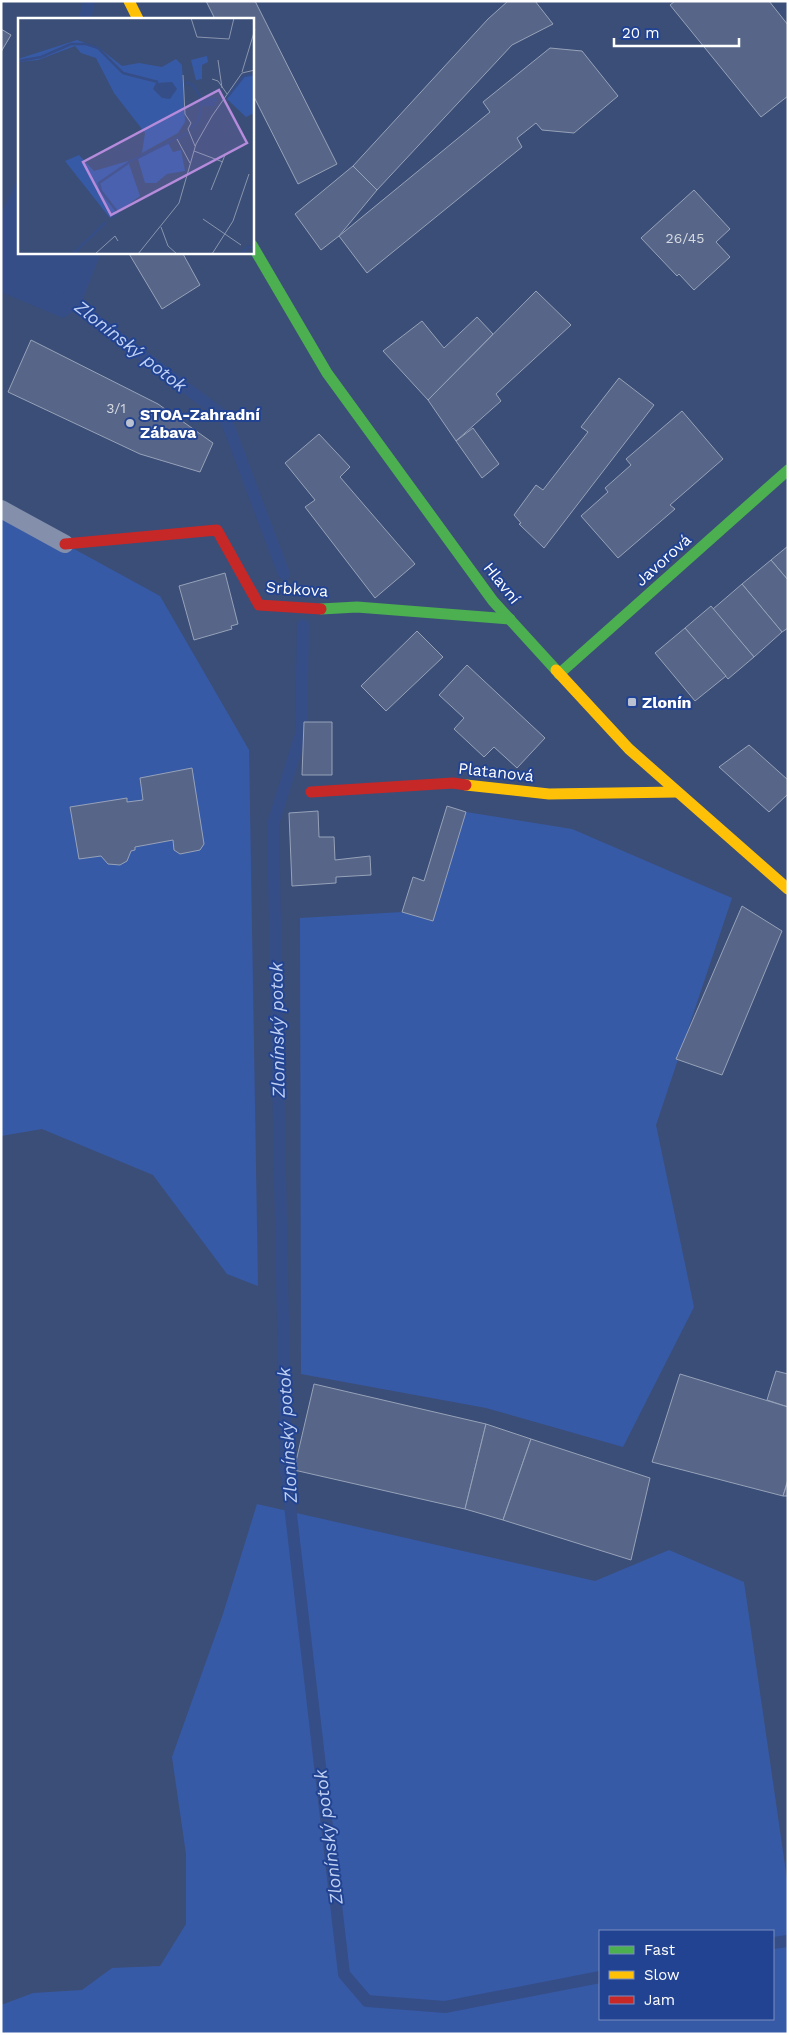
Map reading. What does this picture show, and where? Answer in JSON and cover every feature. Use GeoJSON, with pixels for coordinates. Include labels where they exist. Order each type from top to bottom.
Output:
{"type":"FeatureCollection","features":[{"type":"Feature","properties":{"kind":"street"},"geometry":{"type":"LineString","coordinates":[[129,1],[138,18]]}},
{"type":"Feature","properties":{"kind":"street","name":"Hlavní"},"geometry":{"type":"LineString","coordinates":[[254,248],[327,373],[493,601],[629,749],[788,889]]}},
{"type":"Feature","properties":{"kind":"street","name":"Javorová"},"geometry":{"type":"LineString","coordinates":[[560,674],[788,470]]}},
{"type":"Feature","properties":{"kind":"street","name":"Srbkova"},"geometry":{"type":"LineString","coordinates":[[65,544],[217,530],[259,605],[314,609],[356,607],[510,619]]}},
{"type":"Feature","properties":{"kind":"street","name":"Platanová"},"geometry":{"type":"LineString","coordinates":[[310,792],[453,783],[549,794],[677,792]]}},
{"type":"Feature","properties":{"kind":"lane"},"geometry":{"type":"LineString","coordinates":[[1,509],[65,544]]}},
{"type":"Feature","properties":{"kind":"shaded area"},"geometry":{"type":"Polygon","coordinates":[[[18,178],[18,254],[101,254],[79,308],[63,318],[1,292],[1,215],[18,178]]]}},
{"type":"Feature","properties":{"kind":"shaded area"},"geometry":{"type":"Polygon","coordinates":[[[1,509],[160,596],[249,750],[258,1286],[227,1274],[153,1175],[42,1129],[1,1136],[1,509]]]}},
{"type":"Feature","properties":{"kind":"shaded area"},"geometry":{"type":"Polygon","coordinates":[[[466,812],[572,829],[732,898],[656,1125],[694,1307],[623,1447],[486,1408],[301,1374],[300,918],[402,912],[433,921],[466,812]]]}},
{"type":"Feature","properties":{"kind":"shaded area"},"geometry":{"type":"Polygon","coordinates":[[[257,1504],[595,1581],[669,1550],[744,1582],[788,1886],[788,2034],[1,2034],[1,2005],[33,1993],[82,1990],[112,1968],[160,1966],[186,1924],[186,1854],[172,1757],[223,1614],[257,1504]]]}},
{"type":"Feature","properties":{"kind":"building"},"geometry":{"type":"Polygon","coordinates":[[[206,1],[255,1],[337,164],[298,184],[254,97],[254,18],[214,18],[206,1]]]}},
{"type":"Feature","properties":{"kind":"building"},"geometry":{"type":"Polygon","coordinates":[[[508,1],[535,1],[553,24],[512,45],[377,190],[353,166],[488,19],[508,1]]]}},
{"type":"Feature","properties":{"kind":"building"},"geometry":{"type":"Polygon","coordinates":[[[675,1],[769,1],[788,25],[788,96],[761,117],[670,5],[675,1]]]}},
{"type":"Feature","properties":{"kind":"building"},"geometry":{"type":"Polygon","coordinates":[[[1,29],[11,35],[1,52],[1,29]]]}},
{"type":"Feature","properties":{"kind":"building"},"geometry":{"type":"Polygon","coordinates":[[[550,48],[582,51],[618,96],[574,133],[542,130],[536,123],[517,138],[522,147],[367,273],[339,236],[490,112],[483,102],[550,48]]]}},
{"type":"Feature","properties":{"kind":"building"},"geometry":{"type":"Polygon","coordinates":[[[353,166],[377,190],[339,236],[321,250],[295,214],[353,166]]]}},
{"type":"Feature","properties":{"kind":"building"},"geometry":{"type":"Polygon","coordinates":[[[694,190],[730,229],[716,242],[730,257],[694,290],[679,274],[677,276],[641,238],[694,190]]]}},
{"type":"Feature","properties":{"kind":"building"},"geometry":{"type":"Polygon","coordinates":[[[129,254],[183,254],[200,285],[162,309],[129,254]]]}},
{"type":"Feature","properties":{"kind":"building"},"geometry":{"type":"Polygon","coordinates":[[[536,291],[571,325],[496,394],[501,401],[456,441],[428,400],[536,291]]]}},
{"type":"Feature","properties":{"kind":"building"},"geometry":{"type":"Polygon","coordinates":[[[477,317],[493,334],[428,400],[383,351],[422,321],[444,348],[477,317]]]}},
{"type":"Feature","properties":{"kind":"building","name":"STOA-Zahradní Zábava"},"geometry":{"type":"Polygon","coordinates":[[[31,340],[158,404],[213,443],[200,472],[140,454],[8,392],[31,340]]]}},
{"type":"Feature","properties":{"kind":"building"},"geometry":{"type":"Polygon","coordinates":[[[619,378],[654,405],[544,548],[519,524],[521,523],[514,515],[536,485],[543,490],[588,432],[581,427],[619,378]]]}},
{"type":"Feature","properties":{"kind":"building"},"geometry":{"type":"Polygon","coordinates":[[[682,411],[723,459],[670,505],[675,509],[618,558],[581,516],[608,492],[605,488],[631,465],[626,459],[682,411]]]}},
{"type":"Feature","properties":{"kind":"building"},"geometry":{"type":"Polygon","coordinates":[[[473,428],[499,464],[482,478],[456,441],[473,428]]]}},
{"type":"Feature","properties":{"kind":"building"},"geometry":{"type":"Polygon","coordinates":[[[319,434],[350,467],[340,477],[415,564],[375,598],[305,507],[315,500],[285,463],[319,434]]]}},
{"type":"Feature","properties":{"kind":"building"},"geometry":{"type":"Polygon","coordinates":[[[788,546],[788,580],[771,560],[788,546]]]}},
{"type":"Feature","properties":{"kind":"building"},"geometry":{"type":"Polygon","coordinates":[[[771,560],[788,580],[788,628],[782,632],[742,584],[771,560]]]}},
{"type":"Feature","properties":{"kind":"building"},"geometry":{"type":"Polygon","coordinates":[[[225,573],[238,624],[231,626],[232,629],[194,640],[179,586],[225,573]]]}},
{"type":"Feature","properties":{"kind":"building"},"geometry":{"type":"Polygon","coordinates":[[[742,584],[782,632],[754,657],[713,609],[742,584]]]}},
{"type":"Feature","properties":{"kind":"building"},"geometry":{"type":"Polygon","coordinates":[[[711,606],[754,657],[728,679],[685,628],[711,606]]]}},
{"type":"Feature","properties":{"kind":"building"},"geometry":{"type":"Polygon","coordinates":[[[685,628],[726,676],[695,701],[655,653],[685,628]]]}},
{"type":"Feature","properties":{"kind":"building"},"geometry":{"type":"Polygon","coordinates":[[[417,631],[443,657],[386,711],[361,686],[417,631]]]}},
{"type":"Feature","properties":{"kind":"building"},"geometry":{"type":"Polygon","coordinates":[[[467,665],[545,738],[517,768],[494,747],[484,757],[454,729],[464,718],[439,695],[467,665]]]}},
{"type":"Feature","properties":{"kind":"building"},"geometry":{"type":"Polygon","coordinates":[[[304,722],[332,722],[332,775],[302,775],[304,722]]]}},
{"type":"Feature","properties":{"kind":"building"},"geometry":{"type":"Polygon","coordinates":[[[749,745],[788,780],[788,794],[769,812],[719,767],[749,745]]]}},
{"type":"Feature","properties":{"kind":"building"},"geometry":{"type":"Polygon","coordinates":[[[192,768],[204,844],[200,850],[180,854],[174,850],[173,840],[135,847],[127,861],[120,865],[108,864],[101,856],[79,859],[70,807],[127,798],[127,802],[143,800],[140,778],[192,768]]]}},
{"type":"Feature","properties":{"kind":"building"},"geometry":{"type":"Polygon","coordinates":[[[447,806],[466,812],[433,921],[402,912],[413,877],[424,881],[447,806]]]}},
{"type":"Feature","properties":{"kind":"building"},"geometry":{"type":"Polygon","coordinates":[[[318,811],[319,837],[334,837],[335,860],[370,856],[371,875],[336,877],[336,883],[292,886],[289,813],[318,811]]]}},
{"type":"Feature","properties":{"kind":"building"},"geometry":{"type":"Polygon","coordinates":[[[742,906],[782,931],[722,1075],[676,1059],[742,906]]]}},
{"type":"Feature","properties":{"kind":"building"},"geometry":{"type":"Polygon","coordinates":[[[776,1371],[788,1374],[788,1407],[767,1400],[776,1371]]]}},
{"type":"Feature","properties":{"kind":"building"},"geometry":{"type":"Polygon","coordinates":[[[680,1374],[788,1407],[788,1479],[783,1496],[652,1462],[680,1374]]]}},
{"type":"Feature","properties":{"kind":"building"},"geometry":{"type":"Polygon","coordinates":[[[314,1384],[486,1424],[465,1509],[294,1470],[314,1384]]]}},
{"type":"Feature","properties":{"kind":"building"},"geometry":{"type":"Polygon","coordinates":[[[486,1424],[531,1439],[503,1520],[465,1509],[486,1424]]]}},
{"type":"Feature","properties":{"kind":"building"},"geometry":{"type":"Polygon","coordinates":[[[531,1439],[650,1478],[631,1560],[503,1520],[531,1439]]]}},
{"type":"Feature","properties":{"kind":"building"},"geometry":{"type":"Polygon","coordinates":[[[788,1481],[788,1496],[783,1496],[788,1481]]]}},
{"type":"Feature","properties":{"kind":"waterway","name":"Zlonínský potok"},"geometry":{"type":"LineString","coordinates":[[85,18],[89,1]]}},
{"type":"Feature","properties":{"kind":"waterway","name":"Zlonínský potok"},"geometry":{"type":"LineString","coordinates":[[68,296],[79,308],[225,417],[284,574]]}},
{"type":"Feature","properties":{"kind":"waterway","name":"Zlonínský potok"},"geometry":{"type":"LineString","coordinates":[[303,625],[301,734],[273,824],[286,1471],[344,1974],[367,2001],[445,2007],[599,1977]]}},
{"type":"Feature","properties":{"kind":"waterway","name":"Zlonínský potok"},"geometry":{"type":"LineString","coordinates":[[774,1943],[788,1941]]}},
{"type":"Feature","properties":{"kind":"traffic: fast"},"geometry":{"type":"LineString","coordinates":[[254,248],[327,373],[493,601],[556,670]]}},
{"type":"Feature","properties":{"kind":"traffic: fast"},"geometry":{"type":"LineString","coordinates":[[559,674],[788,470]]}},
{"type":"Feature","properties":{"kind":"traffic: fast"},"geometry":{"type":"LineString","coordinates":[[321,609],[357,607],[510,619]]}},
{"type":"Feature","properties":{"kind":"traffic: slow"},"geometry":{"type":"LineString","coordinates":[[129,1],[138,18]]}},
{"type":"Feature","properties":{"kind":"traffic: slow"},"geometry":{"type":"LineString","coordinates":[[556,670],[629,749],[788,889]]}},
{"type":"Feature","properties":{"kind":"traffic: slow"},"geometry":{"type":"LineString","coordinates":[[466,785],[549,794],[677,792]]}},
{"type":"Feature","properties":{"kind":"traffic: jam"},"geometry":{"type":"LineString","coordinates":[[65,544],[217,530],[259,605],[321,609]]}},
{"type":"Feature","properties":{"kind":"traffic: jam"},"geometry":{"type":"LineString","coordinates":[[311,792],[453,783],[466,785]]}},
{"type":"Feature","properties":{"kind":"place","name":"STOA-Zahradní Zábava"},"geometry":{"type":"Point","coordinates":[130,423]}},
{"type":"Feature","properties":{"kind":"place","name":"Zlonín"},"geometry":{"type":"Point","coordinates":[632,702]}}]}
